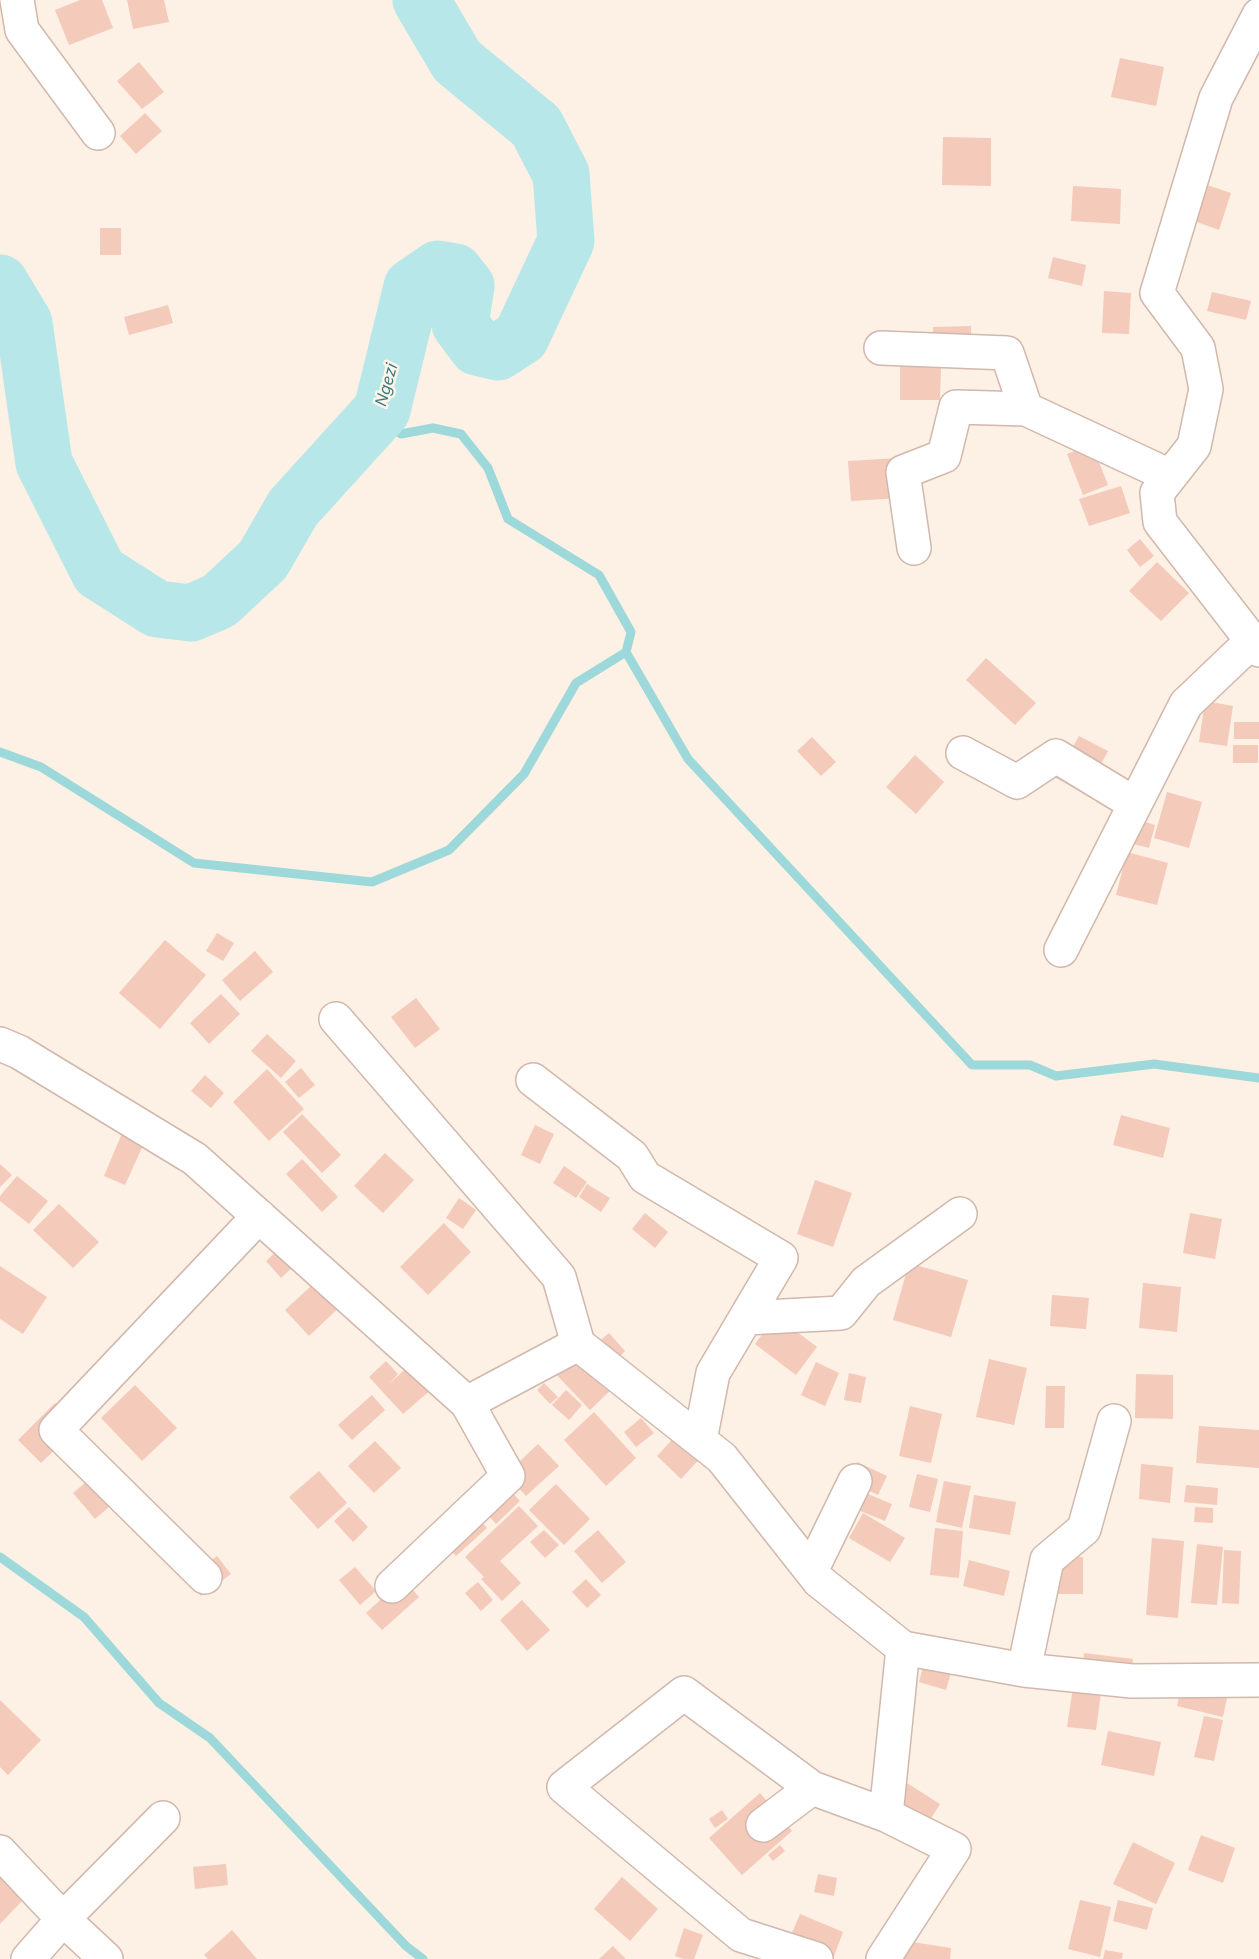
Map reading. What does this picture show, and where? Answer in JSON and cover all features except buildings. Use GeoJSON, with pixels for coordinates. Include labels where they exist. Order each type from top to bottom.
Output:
{"type":"FeatureCollection","features":[{"type":"Feature","properties":{"kind":"street"},"geometry":{"type":"LineString","coordinates":[[17,0],[22,30],[98,133]]}},
{"type":"Feature","properties":{"kind":"street"},"geometry":{"type":"LineString","coordinates":[[1061,950],[1186,704],[1255,645],[1160,522],[1157,493],[1194,446],[1206,389],[1197,348],[1157,293],[1216,98],[1259,15]]}},
{"type":"Feature","properties":{"kind":"street"},"geometry":{"type":"LineString","coordinates":[[881,348],[1006,353],[1026,409]]}},
{"type":"Feature","properties":{"kind":"street"},"geometry":{"type":"LineString","coordinates":[[914,548],[903,472],[944,456],[956,407],[1026,409],[1170,476]]}},
{"type":"Feature","properties":{"kind":"street"},"geometry":{"type":"LineString","coordinates":[[963,753],[1017,782],[1056,756],[1135,804]]}},
{"type":"Feature","properties":{"kind":"street"},"geometry":{"type":"LineString","coordinates":[[336,1019],[559,1277],[578,1344],[722,1458],[819,1581],[903,1648],[1024,1670],[1132,1681],[1259,1680]]}},
{"type":"Feature","properties":{"kind":"street"},"geometry":{"type":"LineString","coordinates":[[0,1044],[19,1052],[195,1159],[467,1403],[508,1476],[392,1586]]}},
{"type":"Feature","properties":{"kind":"street"},"geometry":{"type":"LineString","coordinates":[[533,1080],[632,1156],[645,1177],[781,1258],[713,1373],[700,1440]]}},
{"type":"Feature","properties":{"kind":"street"},"geometry":{"type":"LineString","coordinates":[[746,1318],[841,1313],[866,1281],[960,1214]]}},
{"type":"Feature","properties":{"kind":"street"},"geometry":{"type":"LineString","coordinates":[[205,1577],[56,1430],[259,1216]]}},
{"type":"Feature","properties":{"kind":"street"},"geometry":{"type":"LineString","coordinates":[[467,1403],[578,1344]]}},
{"type":"Feature","properties":{"kind":"street"},"geometry":{"type":"LineString","coordinates":[[1024,1670],[1047,1560],[1084,1529],[1114,1421]]}},
{"type":"Feature","properties":{"kind":"street"},"geometry":{"type":"LineString","coordinates":[[811,1571],[855,1481]]}},
{"type":"Feature","properties":{"kind":"street"},"geometry":{"type":"LineString","coordinates":[[886,1815],[903,1648]]}},
{"type":"Feature","properties":{"kind":"street"},"geometry":{"type":"LineString","coordinates":[[816,1959],[741,1935],[564,1787],[684,1693],[812,1788],[886,1815],[954,1849],[883,1959]]}},
{"type":"Feature","properties":{"kind":"street"},"geometry":{"type":"LineString","coordinates":[[763,1825],[812,1788]]}},
{"type":"Feature","properties":{"kind":"street"},"geometry":{"type":"LineString","coordinates":[[28,1959],[63,1919],[163,1818]]}},
{"type":"Feature","properties":{"kind":"street"},"geometry":{"type":"LineString","coordinates":[[0,1852],[63,1919],[106,1959]]}},
{"type":"Feature","properties":{"kind":"waterway","name":"Ngezi"},"geometry":{"type":"LineString","coordinates":[[0,283],[24,323],[44,463],[99,572],[157,609],[191,613],[219,601],[263,560],[293,508],[382,410],[412,287],[438,269],[455,272],[466,286],[460,324],[477,347],[498,352],[521,337],[566,241],[561,174],[536,126],[457,61],[421,0]]}},
{"type":"Feature","properties":{"kind":"waterway"},"geometry":{"type":"LineString","coordinates":[[0,752],[41,767],[194,863],[372,882],[449,850],[524,774],[576,683],[626,652],[631,632],[599,575],[508,519],[488,468],[461,434],[433,428],[401,434],[391,426],[382,410]]}},
{"type":"Feature","properties":{"kind":"waterway"},"geometry":{"type":"LineString","coordinates":[[626,652],[688,759],[972,1065],[1030,1065],[1056,1076],[1154,1064],[1259,1078]]}},
{"type":"Feature","properties":{"kind":"waterway"},"geometry":{"type":"LineString","coordinates":[[0,1557],[84,1617],[159,1703],[210,1738],[406,1946],[423,1959]]}}]}
